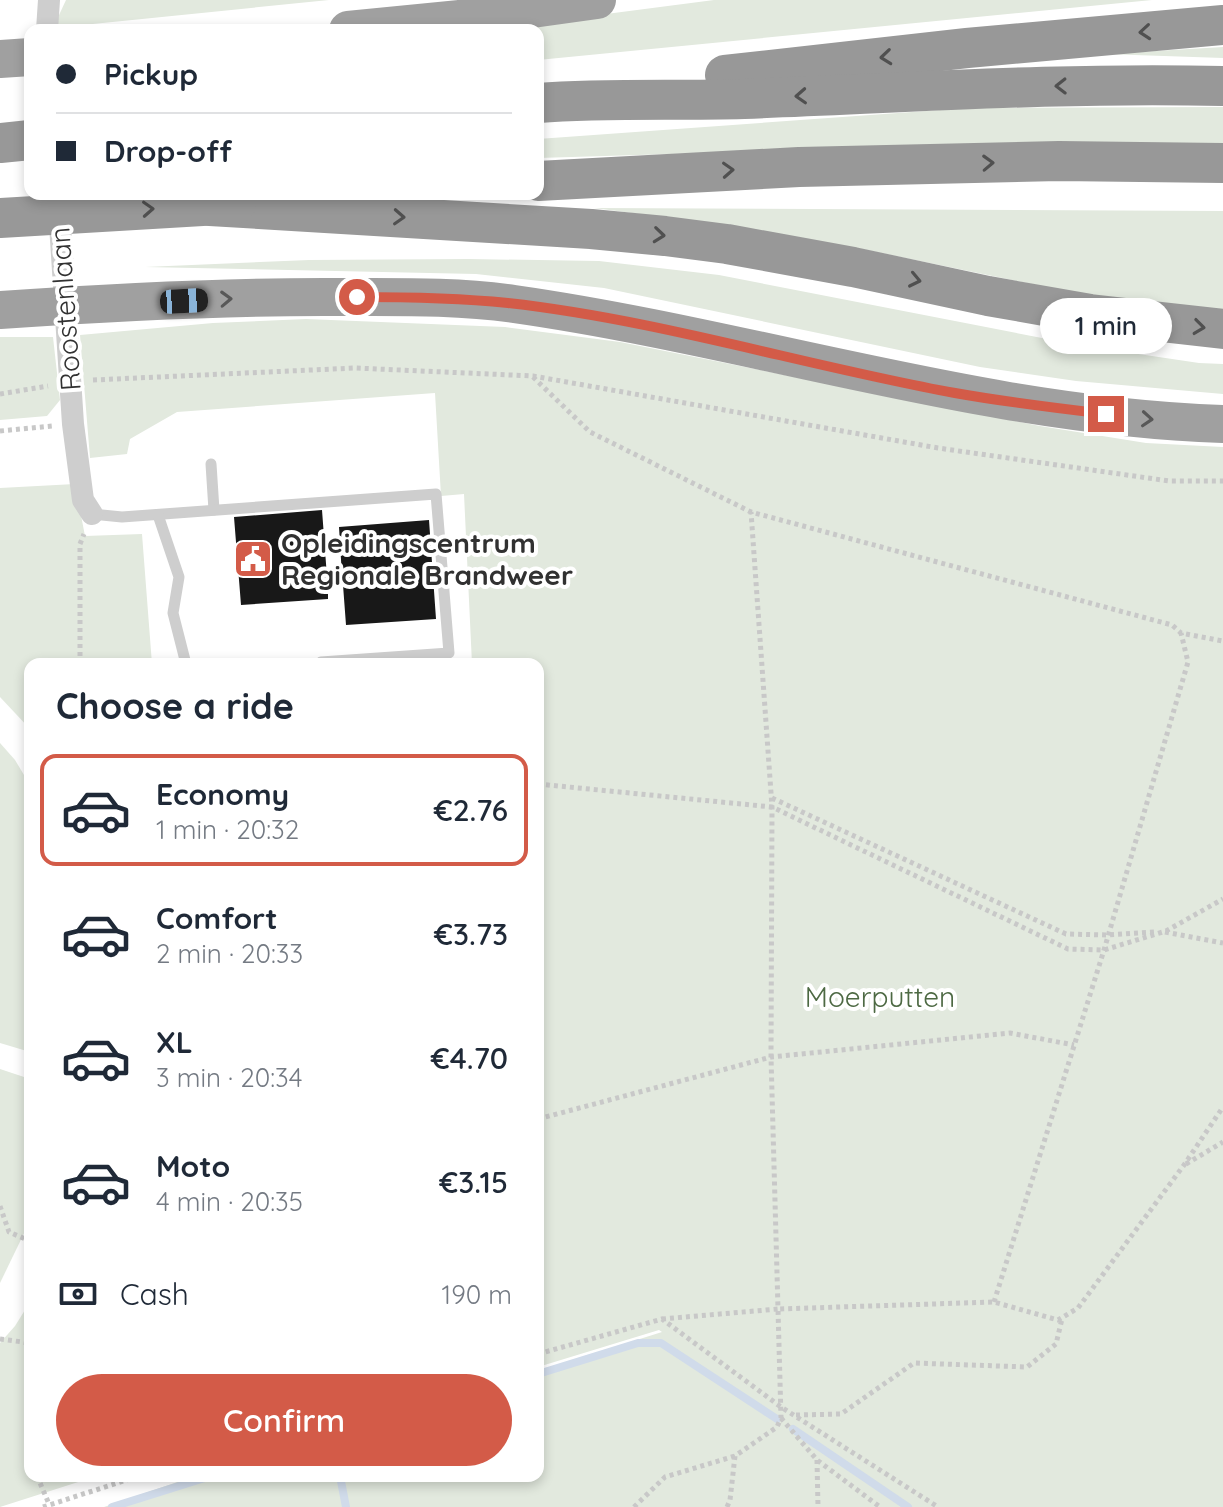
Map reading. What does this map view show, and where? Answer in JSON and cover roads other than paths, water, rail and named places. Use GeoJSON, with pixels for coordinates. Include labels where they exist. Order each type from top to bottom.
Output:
{"type":"FeatureCollection","features":[{"type":"Feature","properties":{"kind":"highway"},"geometry":{"type":"LineString","coordinates":[[409,24],[597,0]]}},
{"type":"Feature","properties":{"kind":"highway"},"geometry":{"type":"LineString","coordinates":[[589,100],[719,75],[1223,25]]}},
{"type":"Feature","properties":{"kind":"highway"},"geometry":{"type":"LineString","coordinates":[[544,103],[742,99],[969,87],[1223,86]]}},
{"type":"Feature","properties":{"kind":"highway"},"geometry":{"type":"LineString","coordinates":[[544,181],[799,167],[1059,161],[1223,163]]}},
{"type":"Feature","properties":{"kind":"highway"},"geometry":{"type":"LineString","coordinates":[[44,210],[210,206],[288,200]]}},
{"type":"Feature","properties":{"kind":"highway"},"geometry":{"type":"LineString","coordinates":[[210,206],[665,236],[783,254],[1090,314],[1223,329]]}},
{"type":"Feature","properties":{"kind":"highway"},"geometry":{"type":"LineString","coordinates":[[0,310],[304,297],[510,303],[622,321],[954,393],[1136,418],[1223,424]]}},
{"type":"Feature","properties":{"kind":"street"},"geometry":{"type":"LineString","coordinates":[[38,24],[49,0]]}},
{"type":"Feature","properties":{"kind":"street","name":"Roostenlaan"},"geometry":{"type":"LineString","coordinates":[[44,210],[83,500],[92,514]]}},
{"type":"Feature","properties":{"kind":"lane"},"geometry":{"type":"LineString","coordinates":[[211,464],[214,510]]}},
{"type":"Feature","properties":{"kind":"lane"},"geometry":{"type":"LineString","coordinates":[[92,514],[122,517],[158,515],[436,494],[449,653],[378,658]]}},
{"type":"Feature","properties":{"kind":"lane"},"geometry":{"type":"LineString","coordinates":[[158,515],[179,577],[173,613],[184,658]]}},
{"type":"Feature","properties":{"kind":"waterway"},"geometry":{"type":"LineString","coordinates":[[544,1372],[638,1343],[661,1343],[777,1419]]}},
{"type":"Feature","properties":{"kind":"waterway"},"geometry":{"type":"LineString","coordinates":[[793,1429],[908,1507]]}},
{"type":"Feature","properties":{"kind":"waterway"},"geometry":{"type":"LineString","coordinates":[[112,1507],[192,1482]]}},
{"type":"Feature","properties":{"kind":"waterway"},"geometry":{"type":"LineString","coordinates":[[341,1482],[346,1507]]}},
{"type":"Feature","properties":{"kind":"place","name":"Opleidingscentrum Regionale Brandweer"},"geometry":{"type":"Point","coordinates":[253,559]}},
{"type":"Feature","properties":{"kind":"park label","name":"Moerputten"},"geometry":{"type":"Point","coordinates":[880,997]}}]}
